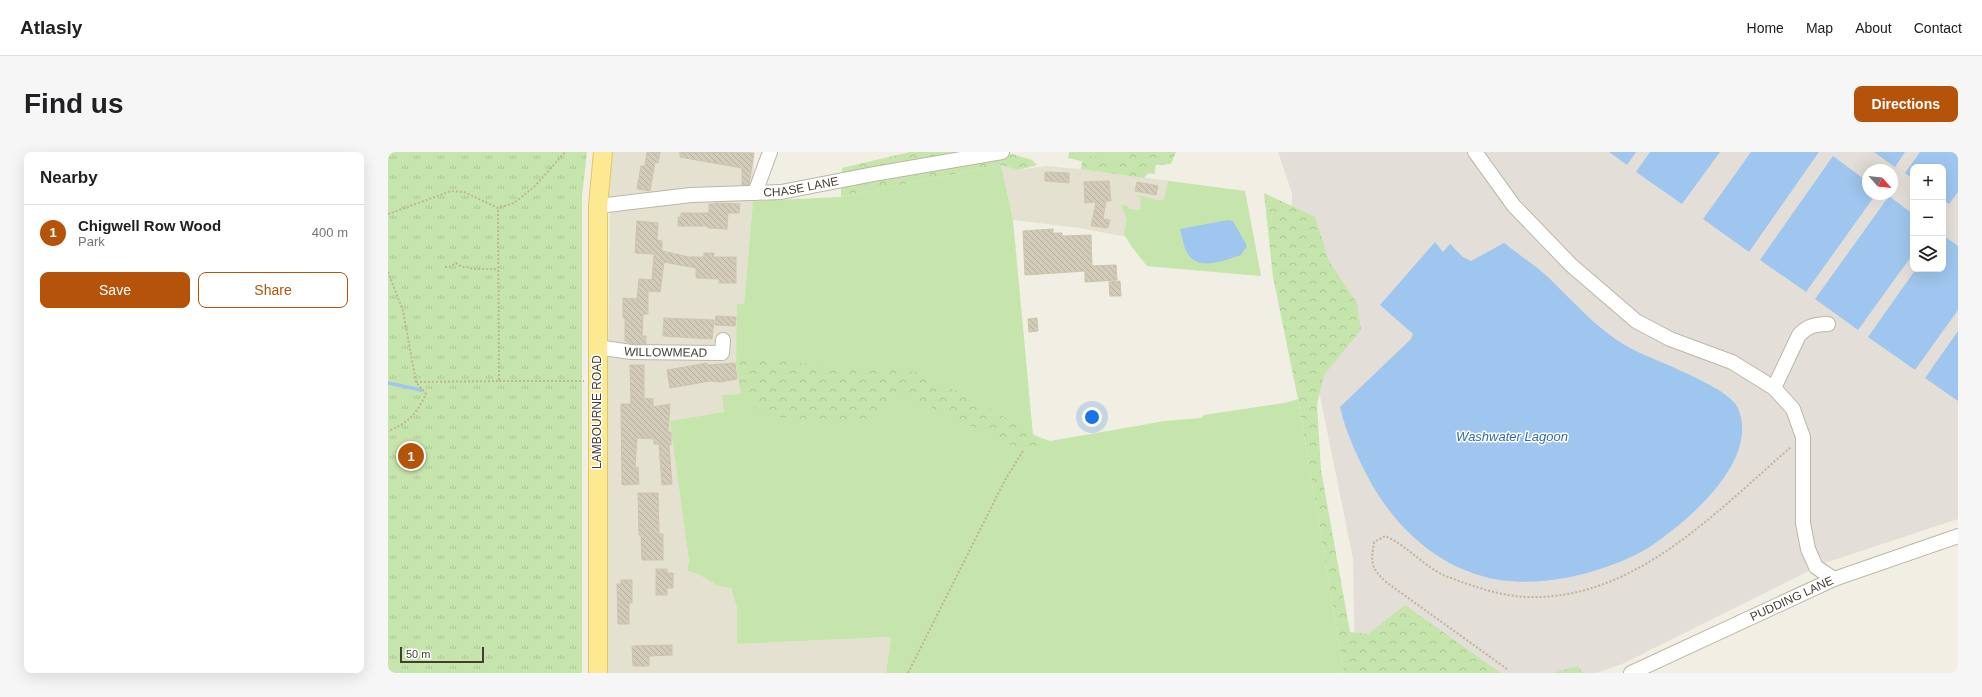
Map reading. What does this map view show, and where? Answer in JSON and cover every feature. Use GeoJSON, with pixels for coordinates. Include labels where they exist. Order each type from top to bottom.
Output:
{"type":"FeatureCollection","features":[{"type":"Feature","properties":{"kind":"main road","name":"LAMBOURNE ROAD"},"geometry":{"type":"LineString","coordinates":[[598,673],[598,206],[603,152]]}},
{"type":"Feature","properties":{"kind":"street"},"geometry":{"type":"LineString","coordinates":[[755,193],[770,152]]}},
{"type":"Feature","properties":{"kind":"street","name":"CHASE LANE"},"geometry":{"type":"LineString","coordinates":[[598,206],[691,195],[781,192],[1002,152]]}},
{"type":"Feature","properties":{"kind":"street"},"geometry":{"type":"LineString","coordinates":[[1475,152],[1514,206],[1571,265],[1636,321],[1670,339],[1732,362],[1774,388],[1793,409],[1803,437],[1803,523],[1808,549],[1816,567],[1834,579]]}},
{"type":"Feature","properties":{"kind":"street"},"geometry":{"type":"LineString","coordinates":[[1774,388],[1799,335],[1805,328],[1816,324],[1828,324]]}},
{"type":"Feature","properties":{"kind":"street","name":"WILLOWMEAD"},"geometry":{"type":"LineString","coordinates":[[597,347],[631,352],[722,353],[723,340]]}},
{"type":"Feature","properties":{"kind":"street","name":"PUDDING LANE"},"geometry":{"type":"LineString","coordinates":[[1631,673],[1834,579],[1958,536]]}},
{"type":"Feature","properties":{"kind":"path"},"geometry":{"type":"LineString","coordinates":[[388,214],[451,191],[464,192],[498,208],[514,203],[534,187],[565,152]]}},
{"type":"Feature","properties":{"kind":"path"},"geometry":{"type":"LineString","coordinates":[[498,208],[499,381]]}},
{"type":"Feature","properties":{"kind":"path"},"geometry":{"type":"LineString","coordinates":[[445,267],[450,267],[456,263],[462,267],[473,269],[498,269]]}},
{"type":"Feature","properties":{"kind":"path"},"geometry":{"type":"LineString","coordinates":[[388,272],[403,312],[416,382],[426,394],[418,411],[399,427],[388,431]]}},
{"type":"Feature","properties":{"kind":"path"},"geometry":{"type":"LineString","coordinates":[[416,382],[589,381]]}},
{"type":"Feature","properties":{"kind":"path"},"geometry":{"type":"LineString","coordinates":[[1507,669],[1386,582],[1375,572],[1372,561],[1374,542],[1385,536],[1448,578],[1496,593],[1527,597],[1556,595],[1587,589],[1620,577],[1650,563],[1681,542],[1803,437]]}},
{"type":"Feature","properties":{"kind":"path"},"geometry":{"type":"LineString","coordinates":[[908,673],[1005,480],[1023,451]]}},
{"type":"Feature","properties":{"kind":"shaded area"},"geometry":{"type":"Polygon","coordinates":[[[612,152],[754,152],[753,201],[744,304],[738,304],[736,365],[741,395],[725,412],[671,421],[689,561],[687,571],[698,574],[718,586],[731,588],[737,608],[737,644],[891,637],[886,673],[607,673],[605,626],[610,199],[607,194],[612,152]]]}},
{"type":"Feature","properties":{"kind":"shaded area"},"geometry":{"type":"Polygon","coordinates":[[[1278,152],[1958,152],[1958,519],[1825,563],[1622,664],[1597,673],[1355,673],[1353,559],[1320,396],[1311,388],[1291,242],[1292,193],[1278,152]]]}},
{"type":"Feature","properties":{"kind":"shaded area"},"geometry":{"type":"Polygon","coordinates":[[[1001,165],[1018,170],[1046,166],[1081,169],[1245,191],[1261,276],[1147,266],[1132,247],[1127,237],[1079,228],[1013,220],[1001,165]]]}},
{"type":"Feature","properties":{"kind":"green space"},"geometry":{"type":"Polygon","coordinates":[[[388,152],[587,152],[582,196],[582,673],[388,673],[388,152]]]}},
{"type":"Feature","properties":{"kind":"green space"},"geometry":{"type":"Polygon","coordinates":[[[910,152],[979,152],[842,176],[842,168],[910,152]]]}},
{"type":"Feature","properties":{"kind":"green space"},"geometry":{"type":"Polygon","coordinates":[[[1069,152],[1156,152],[1155,174],[1116,169],[1068,158],[1069,152]]]}},
{"type":"Feature","properties":{"kind":"green space"},"geometry":{"type":"Polygon","coordinates":[[[1122,152],[1176,152],[1171,164],[1156,165],[1144,178],[1081,169],[1083,155],[1120,162],[1122,152]]]}},
{"type":"Feature","properties":{"kind":"green space"},"geometry":{"type":"Polygon","coordinates":[[[1012,154],[1032,160],[1037,165],[1018,170],[1001,165],[841,197],[841,184],[1012,154]]]}},
{"type":"Feature","properties":{"kind":"green space"},"geometry":{"type":"Polygon","coordinates":[[[1001,165],[1013,220],[1033,435],[1050,441],[1165,421],[1201,418],[1204,415],[1284,403],[1298,399],[1344,673],[886,673],[891,637],[737,644],[737,608],[731,588],[718,586],[698,574],[687,571],[689,561],[670,421],[724,412],[722,395],[741,394],[736,364],[737,304],[744,304],[753,201],[841,197],[1001,165]]]}},
{"type":"Feature","properties":{"kind":"green space"},"geometry":{"type":"Polygon","coordinates":[[[1168,181],[1245,191],[1261,276],[1147,266],[1124,234],[1127,219],[1121,205],[1128,206],[1129,209],[1140,210],[1141,198],[1137,197],[1137,195],[1164,200],[1168,181]]]}},
{"type":"Feature","properties":{"kind":"green space"},"geometry":{"type":"Polygon","coordinates":[[[1264,193],[1315,217],[1329,261],[1357,303],[1361,330],[1324,375],[1317,404],[1321,470],[1350,632],[1368,634],[1405,605],[1501,673],[1344,673],[1298,399],[1273,277],[1264,193]]]}},
{"type":"Feature","properties":{"kind":"green space"},"geometry":{"type":"Polygon","coordinates":[[[737,358],[918,372],[942,385],[971,397],[1041,439],[1041,450],[1023,451],[931,407],[898,396],[888,408],[862,423],[764,416],[752,405],[749,396],[741,395],[736,364],[737,358]]]}},
{"type":"Feature","properties":{"kind":"green space"},"geometry":{"type":"Polygon","coordinates":[[[1578,666],[1583,673],[1552,673],[1578,666]]]}},
{"type":"Feature","properties":{"kind":"water"},"geometry":{"type":"Polygon","coordinates":[[[1609,152],[1636,152],[1627,165],[1609,152]]]}},
{"type":"Feature","properties":{"kind":"water"},"geometry":{"type":"Polygon","coordinates":[[[1650,152],[1720,152],[1682,204],[1636,172],[1650,152]]]}},
{"type":"Feature","properties":{"kind":"water"},"geometry":{"type":"Polygon","coordinates":[[[1751,152],[1819,152],[1749,252],[1703,219],[1751,152]]]}},
{"type":"Feature","properties":{"kind":"water"},"geometry":{"type":"Polygon","coordinates":[[[1874,152],[1905,152],[1897,164],[1891,164],[1874,152]]]}},
{"type":"Feature","properties":{"kind":"water"},"geometry":{"type":"Polygon","coordinates":[[[1920,152],[1958,152],[1958,192],[1949,204],[1946,202],[1946,164],[1911,164],[1920,152]]]}},
{"type":"Feature","properties":{"kind":"water"},"geometry":{"type":"Polygon","coordinates":[[[1833,156],[1862,178],[1862,200],[1872,200],[1806,292],[1760,260],[1833,156]]]}},
{"type":"Feature","properties":{"kind":"water"},"geometry":{"type":"Polygon","coordinates":[[[1910,166],[1910,177],[1905,173],[1910,166]]]}},
{"type":"Feature","properties":{"kind":"water"},"geometry":{"type":"Polygon","coordinates":[[[1886,200],[1894,200],[1910,212],[1910,258],[1858,330],[1815,299],[1886,200]]]}},
{"type":"Feature","properties":{"kind":"water"},"geometry":{"type":"Polygon","coordinates":[[[1228,220],[1233,221],[1247,246],[1241,255],[1212,263],[1197,262],[1191,258],[1186,251],[1180,229],[1228,220]]]}},
{"type":"Feature","properties":{"kind":"water"},"geometry":{"type":"Polygon","coordinates":[[[1946,237],[1958,246],[1958,310],[1915,370],[1868,337],[1914,272],[1946,272],[1946,237]]]}},
{"type":"Feature","properties":{"kind":"water","name":"Washwater Lagoon"},"geometry":{"type":"Polygon","coordinates":[[[1435,242],[1443,252],[1450,244],[1463,257],[1471,261],[1504,243],[1544,273],[1590,318],[1611,336],[1636,351],[1708,384],[1732,400],[1738,408],[1742,428],[1739,448],[1730,468],[1717,487],[1701,505],[1667,535],[1634,556],[1591,572],[1552,580],[1526,582],[1500,580],[1479,575],[1460,568],[1442,558],[1409,533],[1382,501],[1371,483],[1349,436],[1340,407],[1411,339],[1413,334],[1380,305],[1435,242]]]}},
{"type":"Feature","properties":{"kind":"water"},"geometry":{"type":"Polygon","coordinates":[[[1958,331],[1958,401],[1925,378],[1958,331]]]}},
{"type":"Feature","properties":{"kind":"building"},"geometry":{"type":"Polygon","coordinates":[[[647,152],[660,152],[658,163],[655,162],[650,191],[637,189],[641,166],[645,166],[647,152]]]}},
{"type":"Feature","properties":{"kind":"building"},"geometry":{"type":"Polygon","coordinates":[[[680,152],[754,153],[749,185],[742,185],[742,168],[680,157],[680,152]]]}},
{"type":"Feature","properties":{"kind":"building"},"geometry":{"type":"Polygon","coordinates":[[[1045,172],[1069,173],[1069,183],[1045,181],[1045,172]]]}},
{"type":"Feature","properties":{"kind":"building"},"geometry":{"type":"Polygon","coordinates":[[[1109,181],[1111,201],[1106,201],[1103,219],[1110,220],[1108,228],[1091,226],[1096,202],[1085,203],[1084,182],[1109,181]]]}},
{"type":"Feature","properties":{"kind":"building"},"geometry":{"type":"Polygon","coordinates":[[[1137,182],[1158,186],[1156,195],[1135,191],[1137,182]]]}},
{"type":"Feature","properties":{"kind":"building"},"geometry":{"type":"Polygon","coordinates":[[[709,204],[740,204],[739,213],[728,213],[727,229],[708,228],[708,226],[678,226],[678,217],[681,217],[681,213],[709,213],[709,204]]]}},
{"type":"Feature","properties":{"kind":"building"},"geometry":{"type":"Polygon","coordinates":[[[637,221],[658,223],[657,240],[662,241],[662,251],[689,257],[704,257],[704,253],[714,253],[713,257],[736,257],[736,283],[719,283],[719,279],[696,278],[696,268],[664,262],[660,292],[648,291],[648,314],[643,314],[642,336],[646,336],[646,344],[632,344],[625,341],[625,318],[623,318],[623,298],[637,299],[639,279],[652,280],[654,254],[635,253],[637,221]]]}},
{"type":"Feature","properties":{"kind":"building"},"geometry":{"type":"Polygon","coordinates":[[[1053,229],[1053,233],[1062,233],[1062,236],[1091,235],[1092,266],[1116,265],[1117,280],[1085,282],[1085,271],[1025,275],[1023,231],[1053,229]]]}},
{"type":"Feature","properties":{"kind":"building"},"geometry":{"type":"Polygon","coordinates":[[[1120,281],[1121,296],[1110,296],[1109,282],[1120,281]]]}},
{"type":"Feature","properties":{"kind":"building"},"geometry":{"type":"Polygon","coordinates":[[[716,316],[736,317],[735,326],[715,325],[716,316]]]}},
{"type":"Feature","properties":{"kind":"building"},"geometry":{"type":"Polygon","coordinates":[[[664,318],[714,320],[712,339],[663,336],[664,318]]]}},
{"type":"Feature","properties":{"kind":"building"},"geometry":{"type":"Polygon","coordinates":[[[1037,318],[1038,331],[1029,332],[1028,319],[1037,318]]]}},
{"type":"Feature","properties":{"kind":"building"},"geometry":{"type":"Polygon","coordinates":[[[707,363],[707,365],[735,363],[737,379],[720,382],[710,381],[670,388],[667,370],[707,363]]]}},
{"type":"Feature","properties":{"kind":"building"},"geometry":{"type":"Polygon","coordinates":[[[630,365],[644,365],[644,398],[653,399],[653,407],[670,404],[668,432],[671,432],[671,445],[669,445],[672,484],[662,485],[659,444],[654,444],[654,439],[637,438],[635,467],[638,467],[639,484],[622,485],[621,404],[631,404],[630,365]]]}},
{"type":"Feature","properties":{"kind":"building"},"geometry":{"type":"Polygon","coordinates":[[[638,493],[658,493],[659,534],[663,534],[663,560],[642,560],[641,535],[639,535],[638,493]]]}},
{"type":"Feature","properties":{"kind":"building"},"geometry":{"type":"Polygon","coordinates":[[[656,569],[667,569],[667,573],[673,573],[673,588],[667,588],[667,595],[656,595],[656,569]]]}},
{"type":"Feature","properties":{"kind":"building"},"geometry":{"type":"Polygon","coordinates":[[[621,580],[632,580],[632,603],[629,603],[629,624],[618,624],[617,584],[621,584],[621,580]]]}},
{"type":"Feature","properties":{"kind":"building"},"geometry":{"type":"Polygon","coordinates":[[[672,645],[672,655],[649,656],[649,666],[633,666],[632,646],[672,645]]]}},
{"type":"Feature","properties":{"kind":"waterway"},"geometry":{"type":"LineString","coordinates":[[388,383],[421,390]]}},
{"type":"Feature","properties":{"kind":"place","name":"Chigwell Row Wood"},"geometry":{"type":"Point","coordinates":[411,456]}}]}
